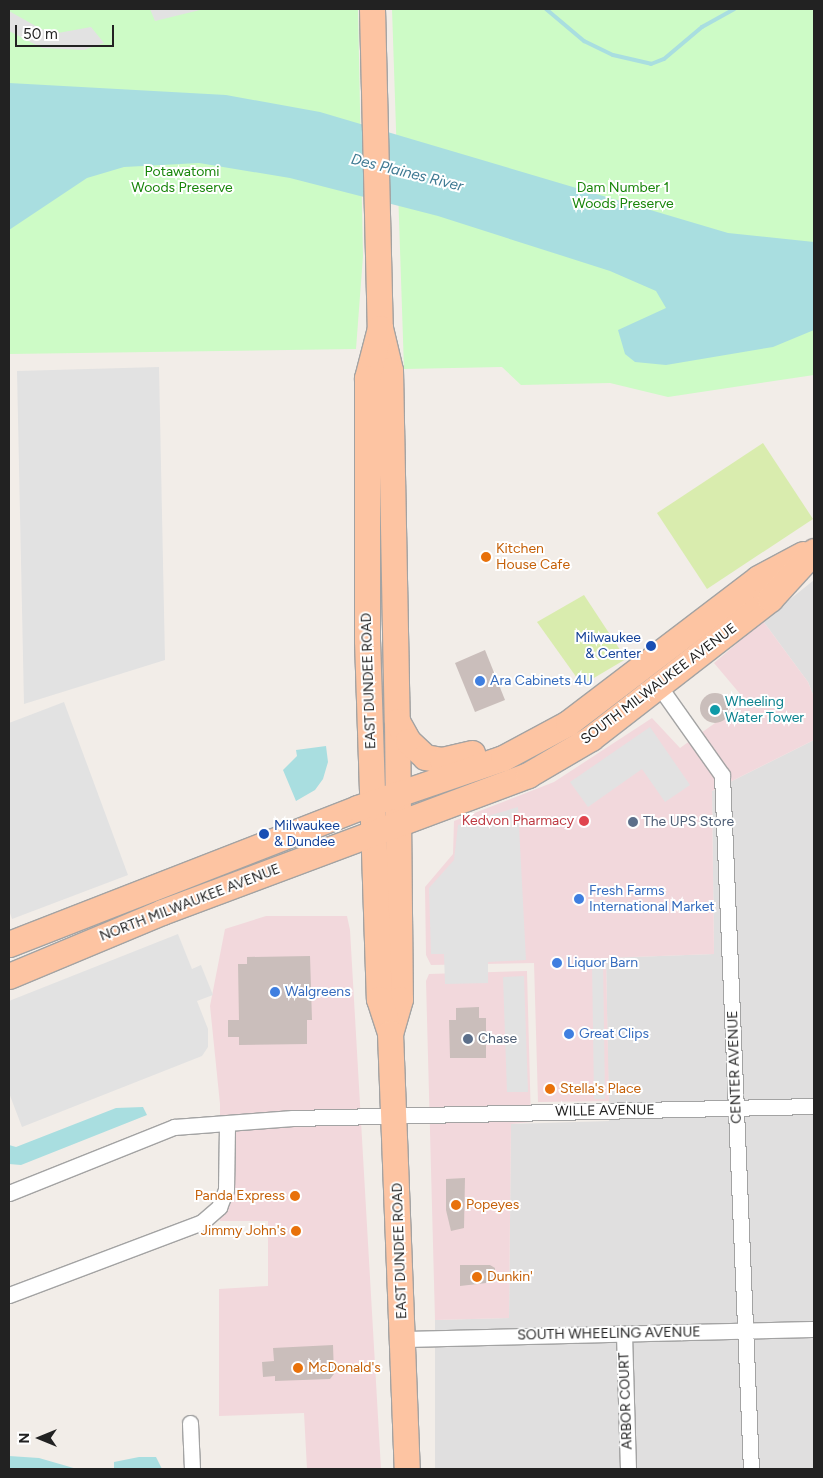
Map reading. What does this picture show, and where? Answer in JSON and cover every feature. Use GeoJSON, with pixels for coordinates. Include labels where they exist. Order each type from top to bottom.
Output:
{"type":"FeatureCollection","features":[{"type":"Feature","properties":{"kind":"main road","name":"EAST DUNDEE ROAD"},"geometry":{"type":"LineString","coordinates":[[372,9],[380,328],[390,370],[397,721],[400,999],[390,1033]]}},
{"type":"Feature","properties":{"kind":"main road","name":"EAST DUNDEE ROAD"},"geometry":{"type":"LineString","coordinates":[[380,328],[367,378],[366,577],[379,1000],[390,1033],[395,1116],[407,1469]]}},
{"type":"Feature","properties":{"kind":"main road","name":"SOUTH MILWAUKEE AVENUE"},"geometry":{"type":"LineString","coordinates":[[372,803],[502,758],[568,723],[758,578],[814,550]]}},
{"type":"Feature","properties":{"kind":"main road","name":"SOUTH MILWAUKEE AVENUE"},"geometry":{"type":"LineString","coordinates":[[373,835],[528,775],[591,738],[770,599],[814,550]]}},
{"type":"Feature","properties":{"kind":"main road"},"geometry":{"type":"LineString","coordinates":[[397,721],[417,751],[442,760],[568,723]]}},
{"type":"Feature","properties":{"kind":"main road","name":"NORTH MILWAUKEE AVENUE"},"geometry":{"type":"LineString","coordinates":[[9,944],[372,803]]}},
{"type":"Feature","properties":{"kind":"main road","name":"NORTH MILWAUKEE AVENUE"},"geometry":{"type":"LineString","coordinates":[[9,976],[154,915],[373,835]]}},
{"type":"Feature","properties":{"kind":"street","name":"CENTER AVENUE"},"geometry":{"type":"LineString","coordinates":[[659,686],[722,775],[747,1331],[751,1469]]}},
{"type":"Feature","properties":{"kind":"street","name":"WILLE AVENUE"},"geometry":{"type":"LineString","coordinates":[[9,1193],[174,1127],[293,1118],[814,1106]]}},
{"type":"Feature","properties":{"kind":"street"},"geometry":{"type":"LineString","coordinates":[[9,1295],[202,1222],[219,1207],[226,1190],[227,1124]]}},
{"type":"Feature","properties":{"kind":"street","name":"SOUTH WHEELING AVENUE"},"geometry":{"type":"LineString","coordinates":[[403,1339],[814,1329]]}},
{"type":"Feature","properties":{"kind":"street","name":"ARBOR COURT"},"geometry":{"type":"LineString","coordinates":[[624,1334],[628,1469]]}},
{"type":"Feature","properties":{"kind":"street"},"geometry":{"type":"LineString","coordinates":[[190,1423],[192,1469]]}},
{"type":"Feature","properties":{"kind":"shaded area"},"geometry":{"type":"Polygon","coordinates":[[[150,9],[204,9],[155,21],[150,9]]]}},
{"type":"Feature","properties":{"kind":"shaded area"},"geometry":{"type":"Polygon","coordinates":[[[9,11],[41,29],[58,33],[91,27],[104,43],[84,50],[42,48],[9,31],[9,11]]]}},
{"type":"Feature","properties":{"kind":"shaded area"},"geometry":{"type":"Polygon","coordinates":[[[159,367],[165,660],[24,704],[17,371],[159,367]]]}},
{"type":"Feature","properties":{"kind":"shaded area"},"geometry":{"type":"Polygon","coordinates":[[[814,580],[814,697],[808,682],[763,621],[814,580]]]}},
{"type":"Feature","properties":{"kind":"shaded area"},"geometry":{"type":"Polygon","coordinates":[[[763,621],[808,682],[814,697],[814,740],[712,791],[714,954],[606,958],[609,1101],[538,1102],[534,963],[431,965],[426,955],[425,887],[453,854],[454,821],[554,782],[652,718],[680,748],[746,701],[714,663],[763,621]]]}},
{"type":"Feature","properties":{"kind":"shaded area"},"geometry":{"type":"Polygon","coordinates":[[[64,702],[128,875],[12,919],[9,910],[9,723],[64,702]]]}},
{"type":"Feature","properties":{"kind":"shaded area"},"geometry":{"type":"Polygon","coordinates":[[[650,727],[690,785],[665,802],[642,769],[588,807],[570,782],[650,727]]]}},
{"type":"Feature","properties":{"kind":"shaded area"},"geometry":{"type":"Polygon","coordinates":[[[814,740],[814,1469],[435,1469],[435,1320],[509,1318],[511,1124],[609,1121],[606,958],[714,954],[712,791],[814,740]]]}},
{"type":"Feature","properties":{"kind":"shaded area"},"geometry":{"type":"Polygon","coordinates":[[[518,807],[526,960],[488,962],[488,983],[445,984],[444,954],[431,954],[429,888],[454,860],[458,825],[518,807]]]}},
{"type":"Feature","properties":{"kind":"shaded area"},"geometry":{"type":"Polygon","coordinates":[[[266,916],[347,916],[350,930],[381,1469],[307,1469],[304,1413],[219,1416],[219,1289],[268,1286],[268,1221],[220,1221],[220,1104],[210,1006],[225,929],[266,916]]]}},
{"type":"Feature","properties":{"kind":"shaded area"},"geometry":{"type":"Polygon","coordinates":[[[178,934],[192,969],[201,965],[213,995],[197,1001],[208,1029],[208,1047],[202,1056],[22,1127],[9,1093],[9,1001],[178,934]]]}},
{"type":"Feature","properties":{"kind":"shaded area"},"geometry":{"type":"Polygon","coordinates":[[[592,959],[603,959],[605,1099],[594,1099],[592,959]]]}},
{"type":"Feature","properties":{"kind":"shaded area"},"geometry":{"type":"Polygon","coordinates":[[[527,971],[531,1122],[511,1124],[509,1318],[435,1320],[426,981],[429,974],[527,971]]]}},
{"type":"Feature","properties":{"kind":"shaded area"},"geometry":{"type":"Polygon","coordinates":[[[524,976],[528,1092],[507,1092],[503,977],[524,976]]]}},
{"type":"Feature","properties":{"kind":"green space","name":"Potawatomi Woods Preserve"},"geometry":{"type":"Polygon","coordinates":[[[9,9],[358,9],[363,256],[356,349],[9,354],[9,9]]]}},
{"type":"Feature","properties":{"kind":"green space","name":"Dam Number 1 Woods Preserve"},"geometry":{"type":"Polygon","coordinates":[[[392,9],[814,9],[814,375],[668,397],[610,383],[521,385],[502,367],[404,369],[392,9]]]}},
{"type":"Feature","properties":{"kind":"green space"},"geometry":{"type":"Polygon","coordinates":[[[763,443],[813,519],[707,589],[657,513],[763,443]]]}},
{"type":"Feature","properties":{"kind":"green space"},"geometry":{"type":"Polygon","coordinates":[[[584,595],[626,659],[582,685],[537,622],[584,595]]]}},
{"type":"Feature","properties":{"kind":"water","name":"Des Plaines River"},"geometry":{"type":"Polygon","coordinates":[[[9,83],[226,95],[320,112],[728,233],[814,242],[814,330],[773,347],[666,365],[635,362],[625,354],[618,330],[666,308],[656,291],[610,271],[438,216],[290,178],[199,163],[124,167],[87,178],[9,230],[9,83]]]}},
{"type":"Feature","properties":{"kind":"water"},"geometry":{"type":"Polygon","coordinates":[[[326,746],[328,762],[323,779],[315,790],[296,801],[283,770],[297,756],[296,750],[326,746]]]}},
{"type":"Feature","properties":{"kind":"water"},"geometry":{"type":"Polygon","coordinates":[[[143,1107],[147,1115],[21,1165],[9,1164],[9,1145],[16,1147],[116,1108],[143,1107]]]}},
{"type":"Feature","properties":{"kind":"water"},"geometry":{"type":"Polygon","coordinates":[[[9,1456],[39,1458],[77,1469],[9,1469],[9,1456]]]}},
{"type":"Feature","properties":{"kind":"water"},"geometry":{"type":"Polygon","coordinates":[[[139,1457],[156,1457],[162,1469],[114,1469],[114,1462],[139,1457]]]}},
{"type":"Feature","properties":{"kind":"building","name":"Ara Cabinets 4U"},"geometry":{"type":"Polygon","coordinates":[[[485,650],[505,700],[475,712],[455,663],[485,650]]]}},
{"type":"Feature","properties":{"kind":"building","name":"Wheeling Water Tower"},"geometry":{"type":"Polygon","coordinates":[[[715,693],[726,697],[730,708],[726,719],[715,723],[704,719],[700,708],[704,697],[715,693]]]}},
{"type":"Feature","properties":{"kind":"building","name":"Walgreens"},"geometry":{"type":"Polygon","coordinates":[[[310,956],[312,1020],[307,1020],[307,1044],[239,1045],[239,1037],[228,1037],[228,1020],[239,1020],[238,964],[247,964],[247,957],[310,956]]]}},
{"type":"Feature","properties":{"kind":"building","name":"Chase"},"geometry":{"type":"Polygon","coordinates":[[[479,1007],[479,1018],[486,1018],[486,1058],[450,1058],[449,1020],[456,1020],[456,1008],[479,1007]]]}},
{"type":"Feature","properties":{"kind":"building","name":"Popeyes"},"geometry":{"type":"Polygon","coordinates":[[[465,1178],[464,1228],[451,1231],[446,1210],[446,1179],[465,1178]]]}},
{"type":"Feature","properties":{"kind":"building","name":"Dunkin'"},"geometry":{"type":"Polygon","coordinates":[[[460,1265],[490,1265],[495,1268],[495,1282],[460,1286],[460,1265]]]}},
{"type":"Feature","properties":{"kind":"building","name":"McDonald's"},"geometry":{"type":"Polygon","coordinates":[[[333,1345],[334,1374],[330,1379],[275,1381],[275,1376],[263,1377],[262,1362],[274,1361],[273,1348],[333,1345]]]}},
{"type":"Feature","properties":{"kind":"waterway"},"geometry":{"type":"LineString","coordinates":[[546,9],[584,41],[613,55],[651,64],[664,59],[702,27],[734,9]]}},
{"type":"Feature","properties":{"kind":"place","name":"Kitchen House Cafe"},"geometry":{"type":"Point","coordinates":[486,557]}},
{"type":"Feature","properties":{"kind":"place","name":"Milwaukee & Center"},"geometry":{"type":"Point","coordinates":[651,646]}},
{"type":"Feature","properties":{"kind":"place","name":"Ara Cabinets 4U"},"geometry":{"type":"Point","coordinates":[480,681]}},
{"type":"Feature","properties":{"kind":"place","name":"Wheeling Water Tower"},"geometry":{"type":"Point","coordinates":[715,710]}},
{"type":"Feature","properties":{"kind":"place","name":"Kedvon Pharmacy"},"geometry":{"type":"Point","coordinates":[584,821]}},
{"type":"Feature","properties":{"kind":"place","name":"The UPS Store"},"geometry":{"type":"Point","coordinates":[633,822]}},
{"type":"Feature","properties":{"kind":"place","name":"Milwaukee & Dundee"},"geometry":{"type":"Point","coordinates":[264,834]}},
{"type":"Feature","properties":{"kind":"place","name":"Fresh Farms International Market"},"geometry":{"type":"Point","coordinates":[579,899]}},
{"type":"Feature","properties":{"kind":"place","name":"Liquor Barn"},"geometry":{"type":"Point","coordinates":[557,963]}},
{"type":"Feature","properties":{"kind":"place","name":"Walgreens"},"geometry":{"type":"Point","coordinates":[275,992]}},
{"type":"Feature","properties":{"kind":"place","name":"Great Clips"},"geometry":{"type":"Point","coordinates":[569,1034]}},
{"type":"Feature","properties":{"kind":"place","name":"Chase"},"geometry":{"type":"Point","coordinates":[468,1039]}},
{"type":"Feature","properties":{"kind":"place","name":"Stella's Place"},"geometry":{"type":"Point","coordinates":[550,1089]}},
{"type":"Feature","properties":{"kind":"place","name":"Panda Express"},"geometry":{"type":"Point","coordinates":[295,1196]}},
{"type":"Feature","properties":{"kind":"place","name":"Popeyes"},"geometry":{"type":"Point","coordinates":[456,1205]}},
{"type":"Feature","properties":{"kind":"place","name":"Jimmy John's"},"geometry":{"type":"Point","coordinates":[296,1231]}},
{"type":"Feature","properties":{"kind":"place","name":"Dunkin'"},"geometry":{"type":"Point","coordinates":[477,1277]}},
{"type":"Feature","properties":{"kind":"place","name":"McDonald's"},"geometry":{"type":"Point","coordinates":[298,1368]}}]}
